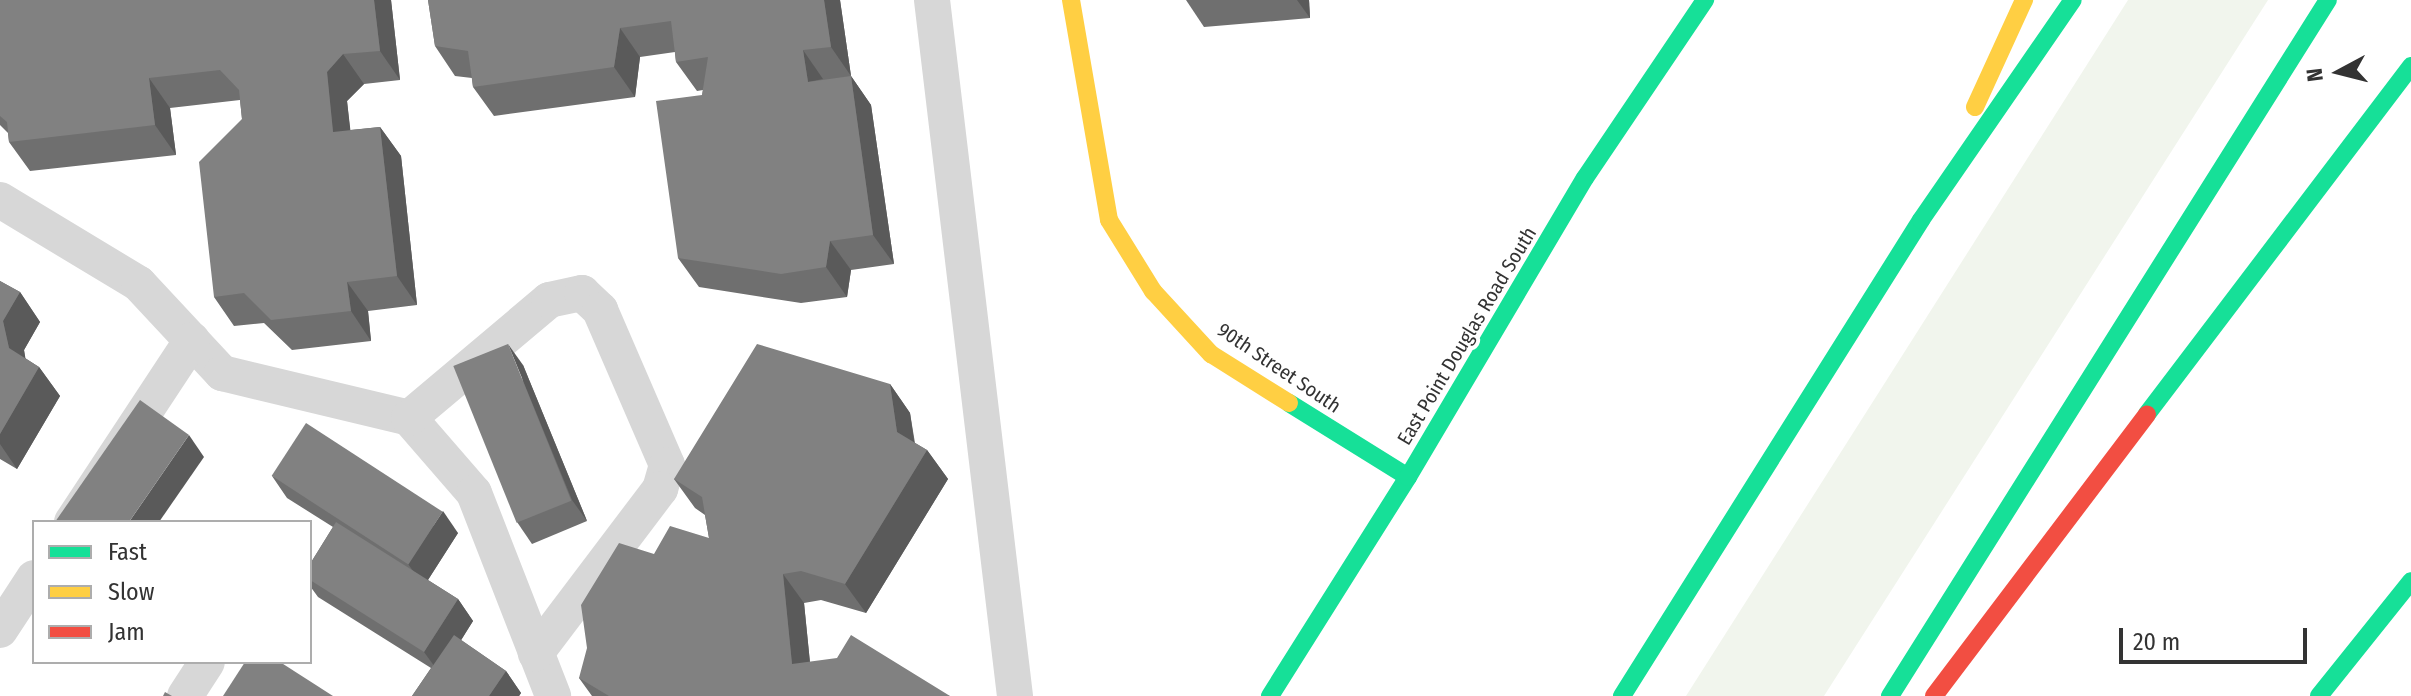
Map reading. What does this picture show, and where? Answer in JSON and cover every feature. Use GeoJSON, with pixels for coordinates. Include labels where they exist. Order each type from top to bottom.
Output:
{"type":"FeatureCollection","features":[{"type":"Feature","properties":{"kind":"main road","name":"90th Street South"},"geometry":{"type":"LineString","coordinates":[[1071,0],[1109,220],[1153,291],[1211,354],[1408,477]]}},
{"type":"Feature","properties":{"kind":"main road","name":"East Point Douglas Road South"},"geometry":{"type":"LineString","coordinates":[[1270,696],[1408,477],[1585,178],[1705,0]]}},
{"type":"Feature","properties":{"kind":"main road"},"geometry":{"type":"LineString","coordinates":[[1921,220],[2024,0]]}},
{"type":"Feature","properties":{"kind":"main road"},"geometry":{"type":"LineString","coordinates":[[1622,696],[1921,220],[2073,0]]}},
{"type":"Feature","properties":{"kind":"main road"},"geometry":{"type":"LineString","coordinates":[[1890,696],[2328,0]]}},
{"type":"Feature","properties":{"kind":"main road"},"geometry":{"type":"LineString","coordinates":[[1934,696],[2411,66]]}},
{"type":"Feature","properties":{"kind":"main road"},"geometry":{"type":"LineString","coordinates":[[2319,696],[2411,581]]}},
{"type":"Feature","properties":{"kind":"lane"},"geometry":{"type":"LineString","coordinates":[[932,0],[1015,696]]}},
{"type":"Feature","properties":{"kind":"lane"},"geometry":{"type":"LineString","coordinates":[[0,200],[139,284],[222,373],[409,418],[474,493],[553,696]]}},
{"type":"Feature","properties":{"kind":"lane"},"geometry":{"type":"LineString","coordinates":[[409,418],[549,300],[582,293],[600,310],[667,465],[660,489],[536,653]]}},
{"type":"Feature","properties":{"kind":"lane"},"geometry":{"type":"LineString","coordinates":[[73,520],[192,340]]}},
{"type":"Feature","properties":{"kind":"lane"},"geometry":{"type":"LineString","coordinates":[[0,630],[32,581]]}},
{"type":"Feature","properties":{"kind":"lane"},"geometry":{"type":"LineString","coordinates":[[185,696],[206,664]]}},
{"type":"Feature","properties":{"kind":"shaded area"},"geometry":{"type":"Polygon","coordinates":[[[2128,0],[2268,0],[1824,696],[1686,696],[2128,0]]]}},
{"type":"Feature","properties":{"kind":"building"},"geometry":{"type":"Polygon","coordinates":[[[0,0],[374,0],[380,51],[343,54],[327,72],[333,132],[380,127],[397,276],[347,282],[351,311],[271,320],[244,293],[214,297],[199,162],[242,119],[239,90],[220,70],[149,78],[155,125],[9,142],[7,122],[0,116],[0,0]]]}},
{"type":"Feature","properties":{"kind":"building"},"geometry":{"type":"Polygon","coordinates":[[[428,0],[824,0],[831,47],[803,50],[808,82],[851,76],[873,235],[830,241],[826,267],[781,274],[678,258],[656,101],[702,95],[708,57],[676,62],[671,21],[620,28],[614,67],[473,87],[468,51],[435,46],[428,0]]]}},
{"type":"Feature","properties":{"kind":"building"},"geometry":{"type":"Polygon","coordinates":[[[0,281],[20,292],[3,321],[9,348],[39,367],[0,434],[0,281]]]}},
{"type":"Feature","properties":{"kind":"building"},"geometry":{"type":"Polygon","coordinates":[[[508,344],[571,501],[517,523],[453,366],[508,344]]]}},
{"type":"Feature","properties":{"kind":"building"},"geometry":{"type":"Polygon","coordinates":[[[757,344],[890,384],[897,432],[927,450],[845,584],[801,571],[783,574],[792,664],[837,658],[851,635],[950,696],[609,696],[579,678],[587,648],[581,605],[619,543],[654,554],[670,526],[709,538],[702,497],[674,479],[757,344]]]}},
{"type":"Feature","properties":{"kind":"building"},"geometry":{"type":"Polygon","coordinates":[[[140,400],[189,435],[130,520],[56,520],[140,400]]]}},
{"type":"Feature","properties":{"kind":"building"},"geometry":{"type":"Polygon","coordinates":[[[306,423],[443,512],[408,565],[272,476],[306,423]]]}},
{"type":"Feature","properties":{"kind":"building"},"geometry":{"type":"Polygon","coordinates":[[[336,522],[458,599],[424,652],[312,581],[312,561],[336,522]]]}},
{"type":"Feature","properties":{"kind":"building"},"geometry":{"type":"Polygon","coordinates":[[[454,635],[506,671],[489,696],[412,696],[454,635]]]}},
{"type":"Feature","properties":{"kind":"building"},"geometry":{"type":"Polygon","coordinates":[[[244,664],[283,664],[333,696],[223,696],[244,664]]]}},
{"type":"Feature","properties":{"kind":"traffic: fast"},"geometry":{"type":"LineString","coordinates":[[1270,696],[1408,477],[1585,178],[1705,0]]}},
{"type":"Feature","properties":{"kind":"traffic: fast"},"geometry":{"type":"LineString","coordinates":[[1622,696],[1921,220],[2073,0]]}},
{"type":"Feature","properties":{"kind":"traffic: fast"},"geometry":{"type":"LineString","coordinates":[[1890,696],[2328,0]]}},
{"type":"Feature","properties":{"kind":"traffic: fast"},"geometry":{"type":"LineString","coordinates":[[2147,414],[2411,66]]}},
{"type":"Feature","properties":{"kind":"traffic: fast"},"geometry":{"type":"LineString","coordinates":[[1289,403],[1408,477]]}},
{"type":"Feature","properties":{"kind":"traffic: fast"},"geometry":{"type":"LineString","coordinates":[[2319,696],[2411,581]]}},
{"type":"Feature","properties":{"kind":"traffic: slow"},"geometry":{"type":"LineString","coordinates":[[1071,0],[1109,220],[1153,291],[1211,354],[1289,403]]}},
{"type":"Feature","properties":{"kind":"traffic: slow"},"geometry":{"type":"LineString","coordinates":[[1975,107],[2024,0]]}},
{"type":"Feature","properties":{"kind":"traffic: jam"},"geometry":{"type":"LineString","coordinates":[[1934,696],[2147,414]]}}]}
